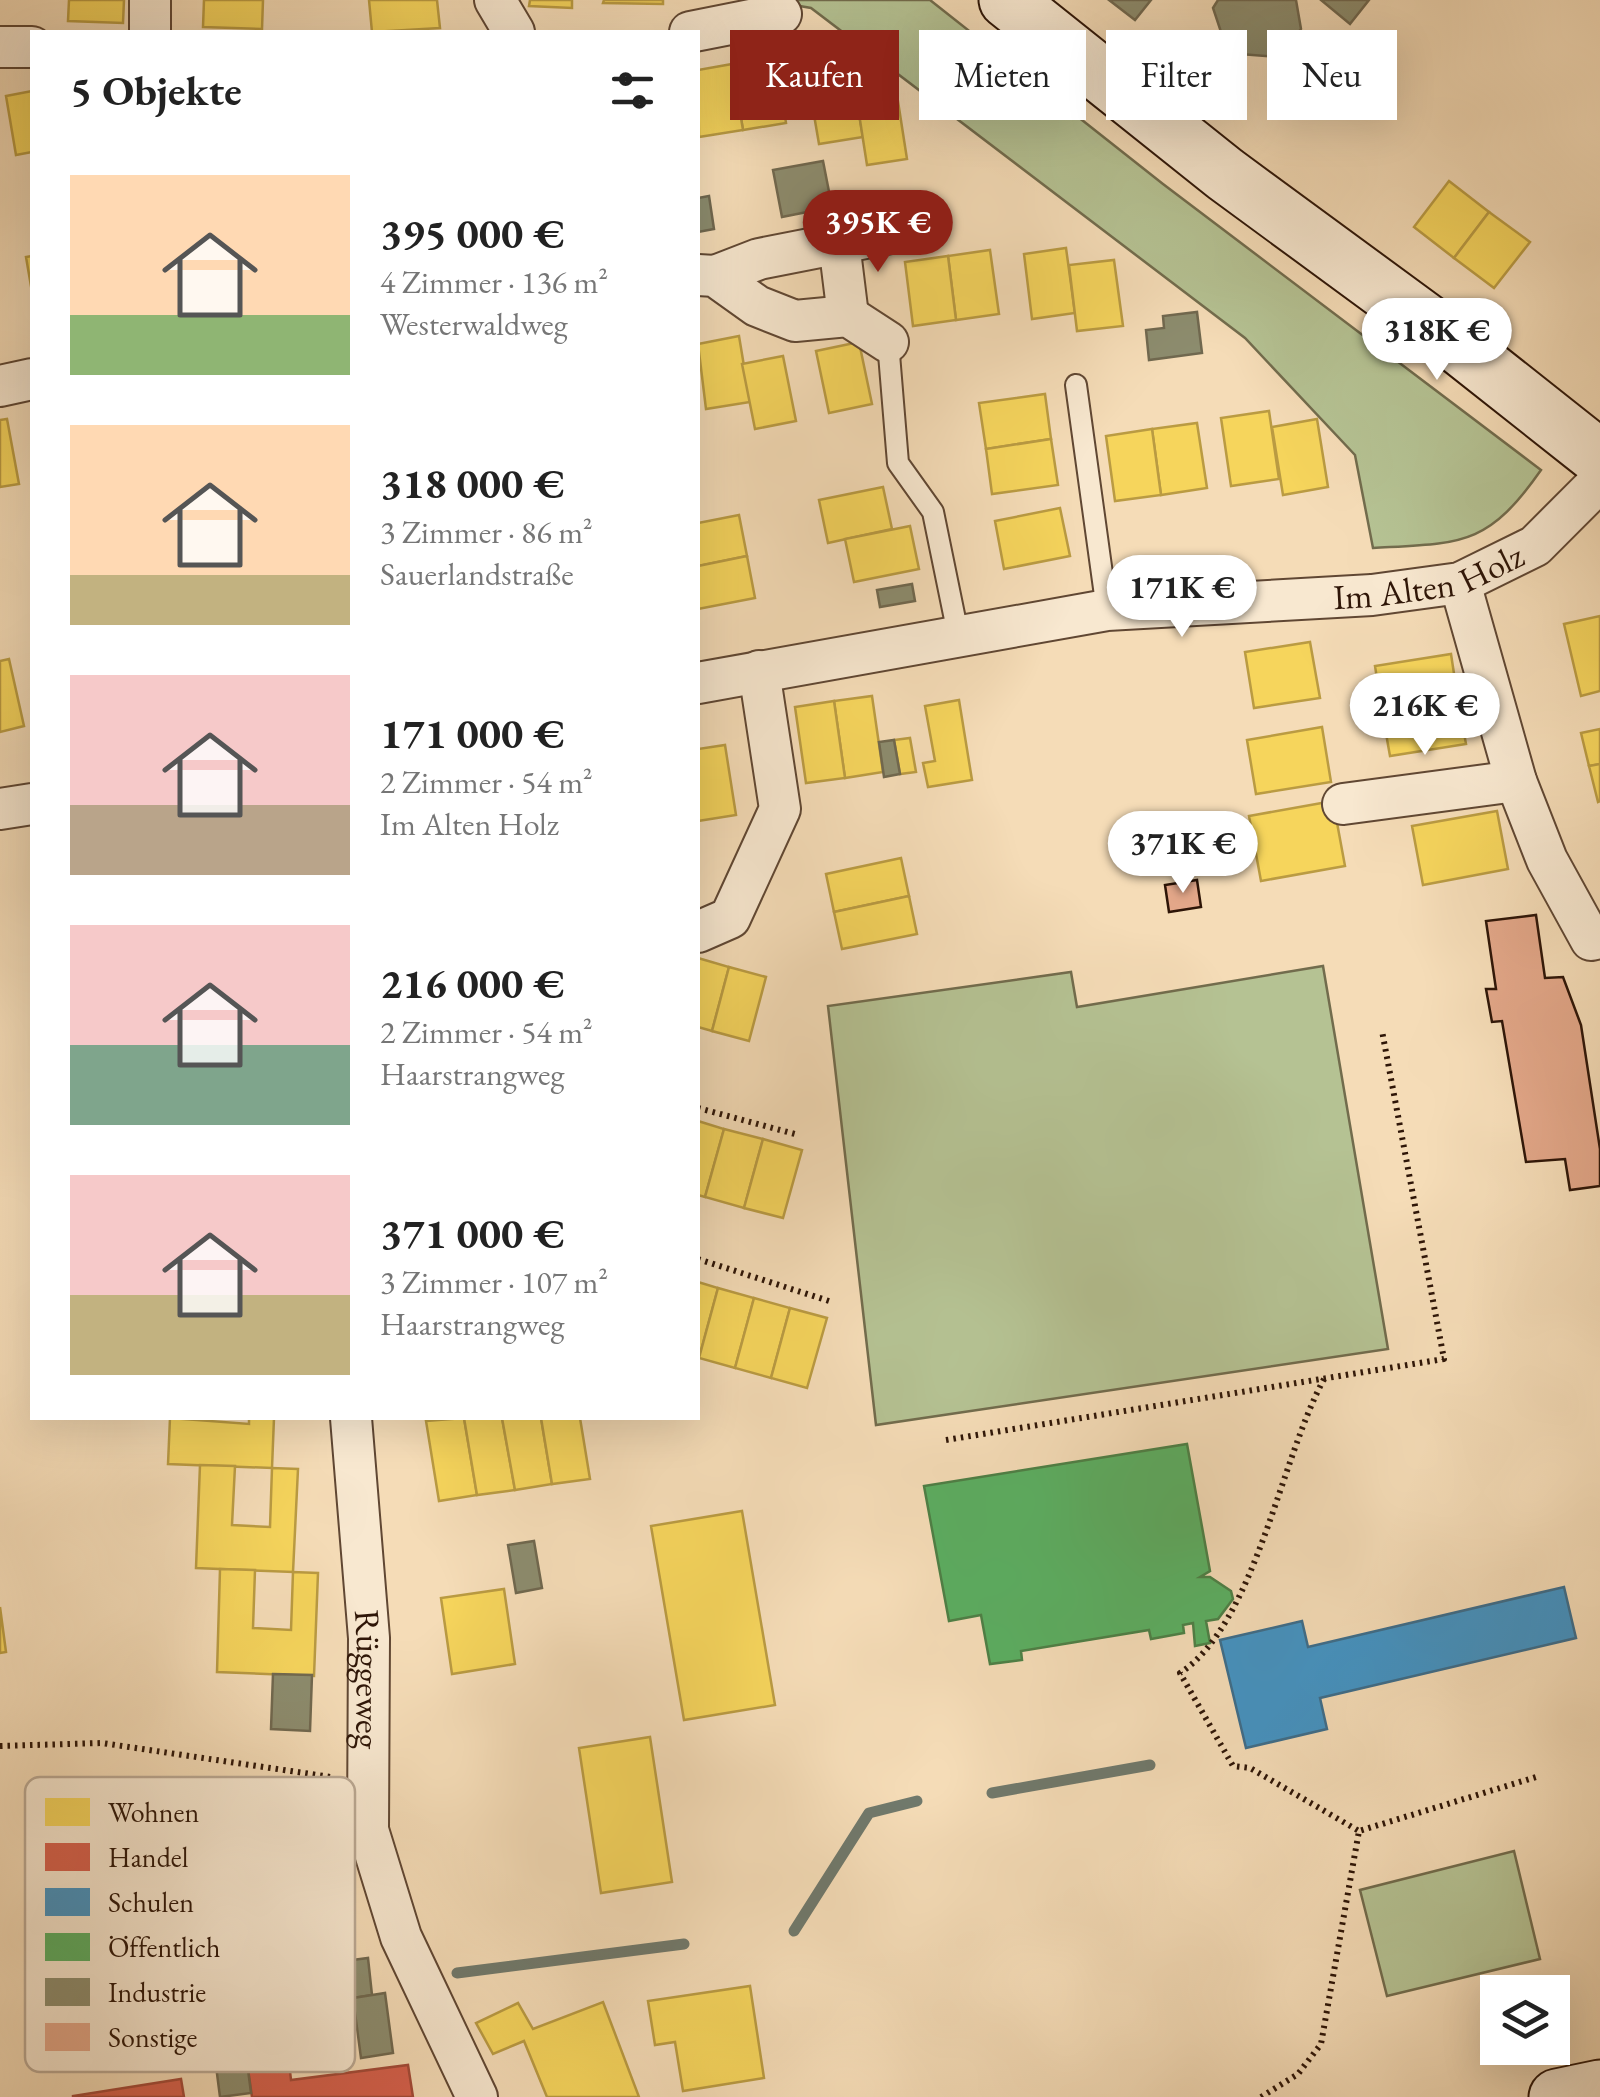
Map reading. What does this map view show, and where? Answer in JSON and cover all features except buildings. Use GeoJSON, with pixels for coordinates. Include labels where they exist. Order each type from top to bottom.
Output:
{"type":"FeatureCollection","features":[{"type":"Feature","properties":{"kind":"main road"},"geometry":{"type":"LineString","coordinates":[[1006,0],[1224,174],[1447,337],[1600,458]]}},
{"type":"Feature","properties":{"kind":"main road"},"geometry":{"type":"LineString","coordinates":[[1557,2097],[1600,2088]]}},
{"type":"Feature","properties":{"kind":"street"},"geometry":{"type":"LineString","coordinates":[[150,0],[150,30]]}},
{"type":"Feature","properties":{"kind":"street"},"geometry":{"type":"LineString","coordinates":[[495,0],[513,30]]}},
{"type":"Feature","properties":{"kind":"street"},"geometry":{"type":"LineString","coordinates":[[700,30],[781,14]]}},
{"type":"Feature","properties":{"kind":"street"},"geometry":{"type":"LineString","coordinates":[[0,47],[30,47]]}},
{"type":"Feature","properties":{"kind":"street"},"geometry":{"type":"LineString","coordinates":[[706,276],[759,259],[886,234]]}},
{"type":"Feature","properties":{"kind":"street"},"geometry":{"type":"LineString","coordinates":[[839,243],[848,316]]}},
{"type":"Feature","properties":{"kind":"street"},"geometry":{"type":"LineString","coordinates":[[706,276],[757,306],[796,322],[848,316],[888,342]]}},
{"type":"Feature","properties":{"kind":"street"},"geometry":{"type":"LineString","coordinates":[[0,386],[30,379]]}},
{"type":"Feature","properties":{"kind":"street","name":"Im Alten Holz"},"geometry":{"type":"LineString","coordinates":[[700,683],[1107,610],[1372,595],[1460,582],[1535,546],[1600,481]]}},
{"type":"Feature","properties":{"kind":"street"},"geometry":{"type":"LineString","coordinates":[[1460,582],[1516,781],[1547,860],[1591,940],[1600,938]]}},
{"type":"Feature","properties":{"kind":"street"},"geometry":{"type":"LineString","coordinates":[[700,931],[730,918],[780,810],[760,670]]}},
{"type":"Feature","properties":{"kind":"street"},"geometry":{"type":"LineString","coordinates":[[1343,804],[1516,781]]}},
{"type":"Feature","properties":{"kind":"street"},"geometry":{"type":"LineString","coordinates":[[0,809],[30,804]]}},
{"type":"Feature","properties":{"kind":"street","name":"Rüggeweg"},"geometry":{"type":"LineString","coordinates":[[352,1420],[369,1638],[368,1830],[401,1936],[477,2097]]}},
{"type":"Feature","properties":{"kind":"lane"},"geometry":{"type":"LineString","coordinates":[[888,342],[898,463],[932,512],[958,634]]}},
{"type":"Feature","properties":{"kind":"lane"},"geometry":{"type":"LineString","coordinates":[[1076,385],[1107,610]]}},
{"type":"Feature","properties":{"kind":"path"},"geometry":{"type":"LineString","coordinates":[[946,1440],[1444,1358],[1382,1031]]}},
{"type":"Feature","properties":{"kind":"path"},"geometry":{"type":"LineString","coordinates":[[700,1109],[795,1134]]}},
{"type":"Feature","properties":{"kind":"path"},"geometry":{"type":"LineString","coordinates":[[700,1260],[832,1302]]}},
{"type":"Feature","properties":{"kind":"path"},"geometry":{"type":"LineString","coordinates":[[1324,1378],[1301,1423],[1228,1619],[1210,1649],[1180,1673],[1233,1766],[1250,1768],[1359,1831],[1536,1777]]}},
{"type":"Feature","properties":{"kind":"path"},"geometry":{"type":"LineString","coordinates":[[0,1746],[102,1743],[332,1777]]}},
{"type":"Feature","properties":{"kind":"path"},"geometry":{"type":"LineString","coordinates":[[355,1780],[366,1782]]}},
{"type":"Feature","properties":{"kind":"path"},"geometry":{"type":"LineString","coordinates":[[1260,2097],[1298,2074],[1322,2044],[1359,1831]]}},
{"type":"Feature","properties":{"kind":"green space"},"geometry":{"type":"Polygon","coordinates":[[[765,0],[930,0],[968,30],[919,30],[919,90],[899,75],[899,30],[840,30],[811,8],[765,0]]]}},
{"type":"Feature","properties":{"kind":"green space"},"geometry":{"type":"Polygon","coordinates":[[[958,120],[1082,120],[1541,470],[1504,514],[1470,536],[1429,545],[1373,548],[1355,455],[1245,338],[958,120]]]}},
{"type":"Feature","properties":{"kind":"green space"},"geometry":{"type":"Polygon","coordinates":[[[1323,966],[1388,1349],[876,1425],[828,1006],[1071,972],[1077,1007],[1323,966]]]}},
{"type":"Feature","properties":{"kind":"green space"},"geometry":{"type":"Polygon","coordinates":[[[1514,1851],[1540,1959],[1387,1996],[1360,1890],[1514,1851]]]}},
{"type":"Feature","properties":{"kind":"waterway"},"geometry":{"type":"LineString","coordinates":[[992,1793],[1150,1765]]}},
{"type":"Feature","properties":{"kind":"waterway"},"geometry":{"type":"LineString","coordinates":[[794,1931],[869,1813],[917,1801]]}},
{"type":"Feature","properties":{"kind":"waterway"},"geometry":{"type":"LineString","coordinates":[[457,1973],[684,1944]]}}]}
